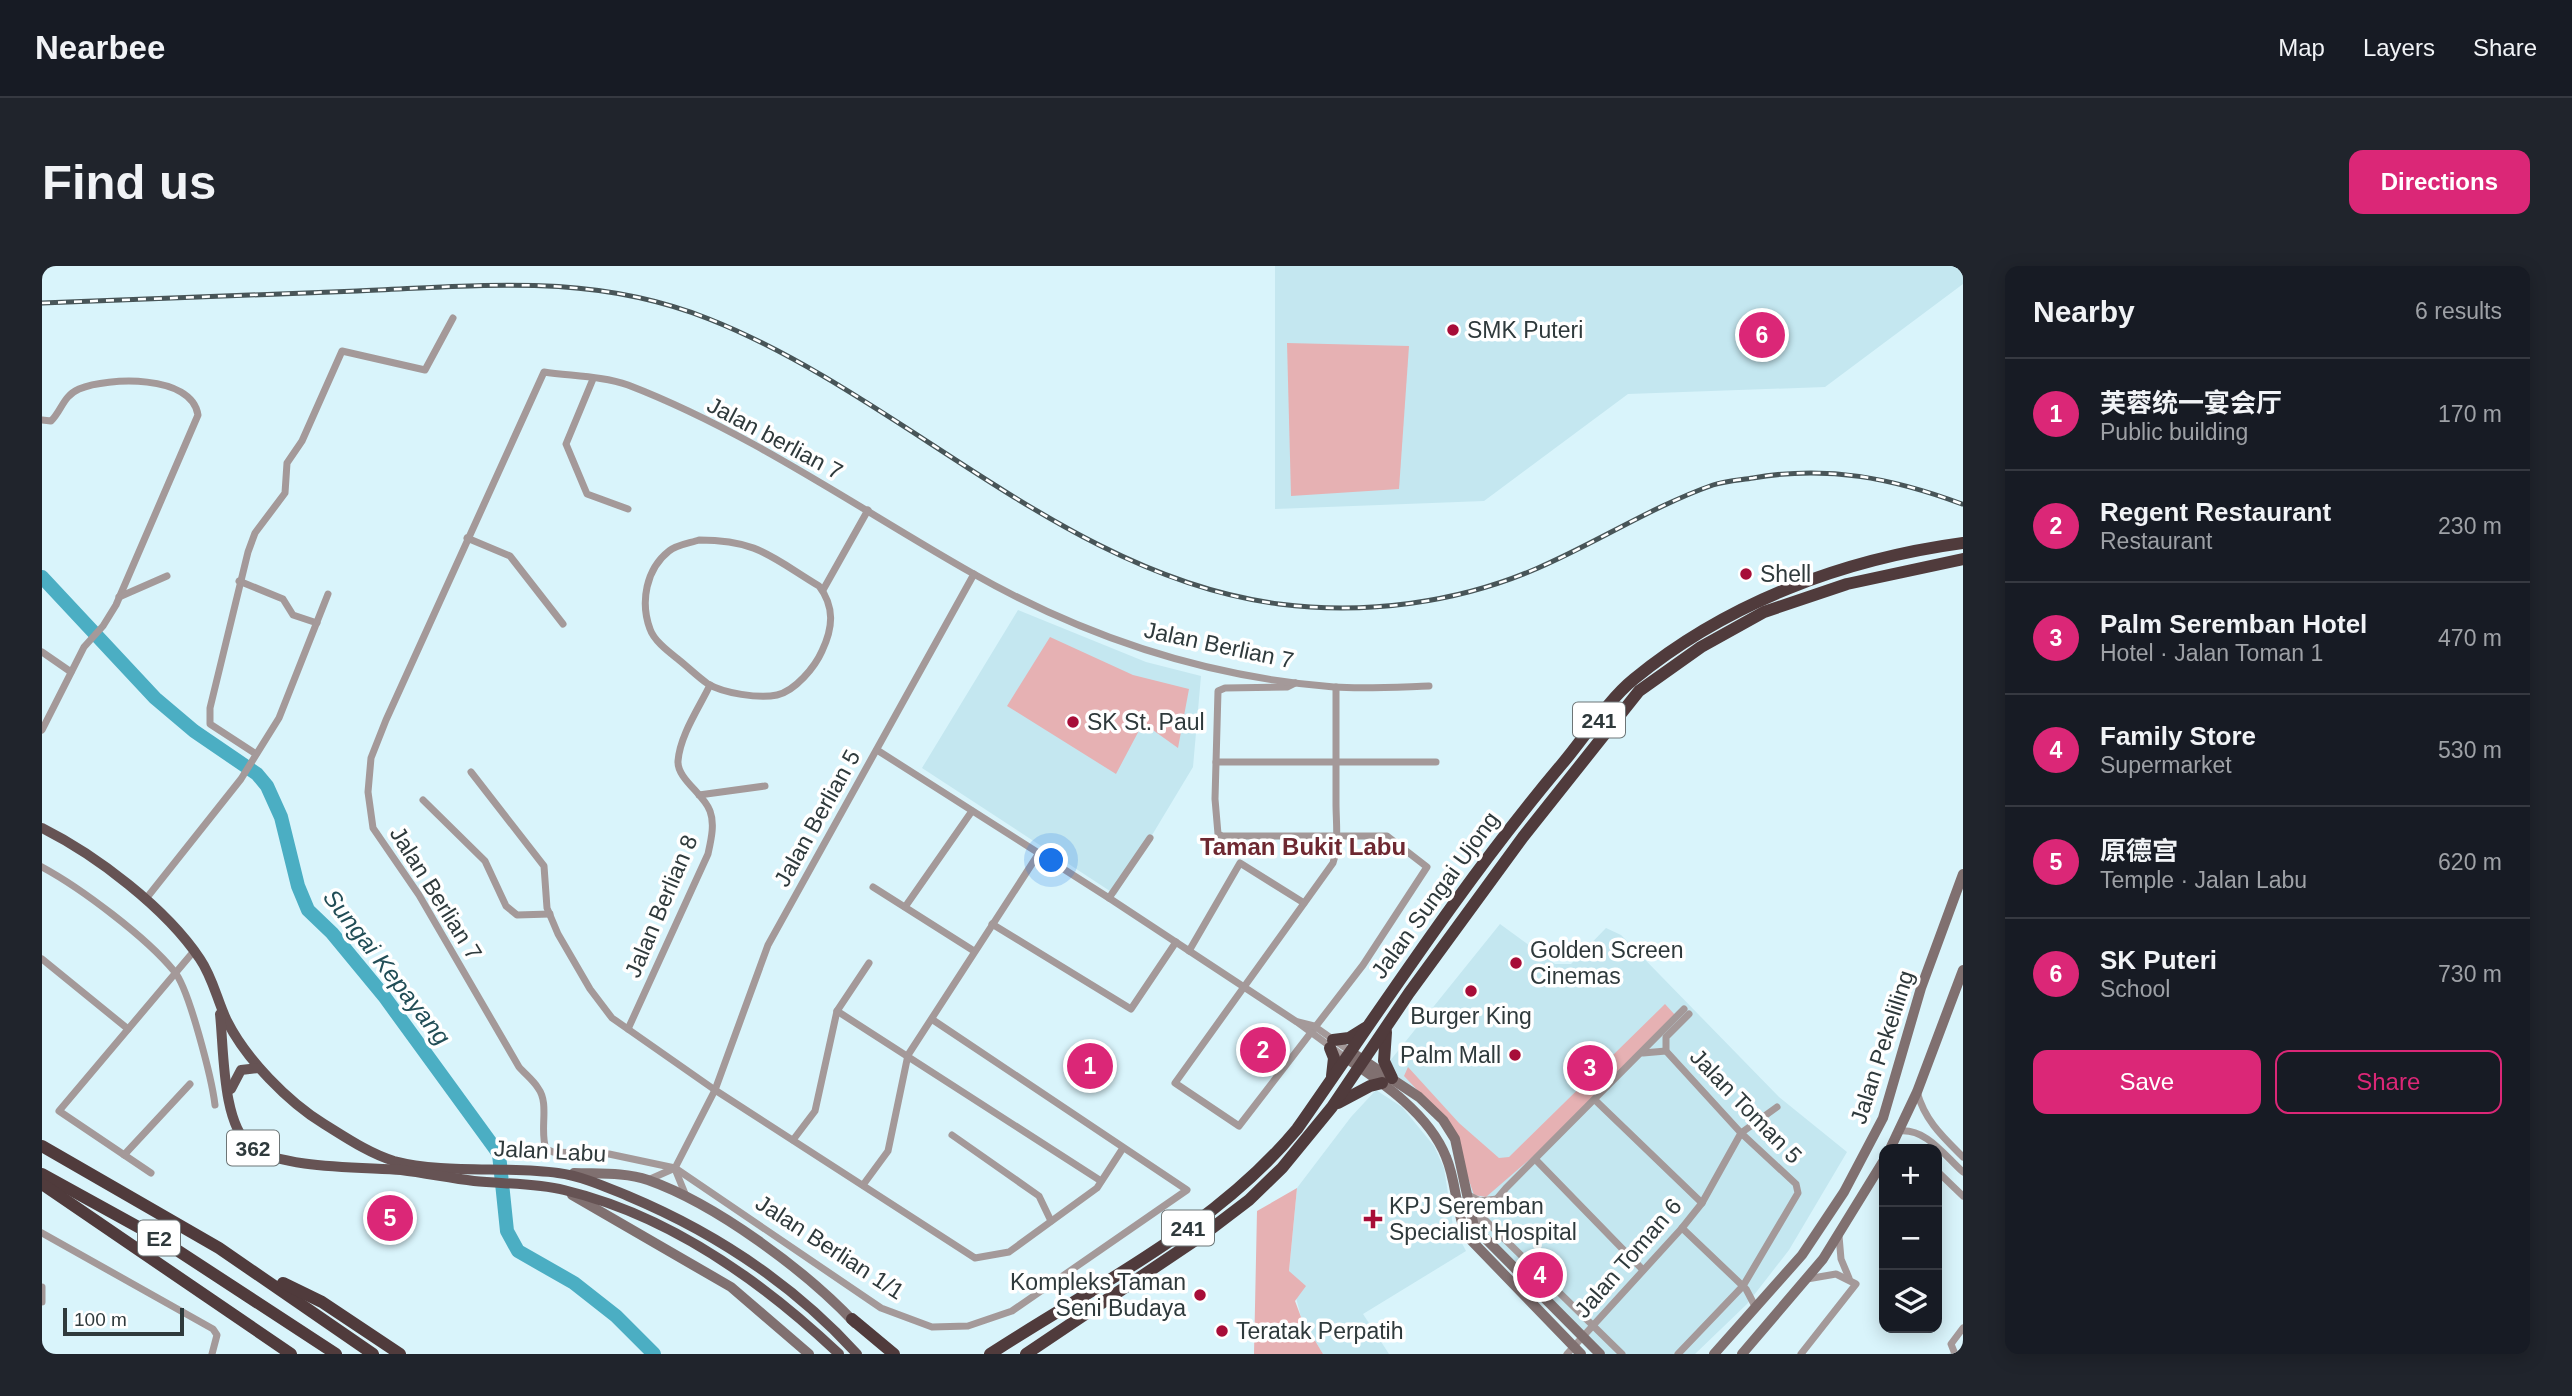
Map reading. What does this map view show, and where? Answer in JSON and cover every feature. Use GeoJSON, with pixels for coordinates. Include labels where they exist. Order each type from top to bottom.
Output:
{"type":"FeatureCollection","features":[{"type":"Feature","properties":{"kind":"highway","name":"Jalan Sungai Ujong"},"geometry":{"type":"LineString","coordinates":[[990,1354],[1195,1223],[1241,1188],[1270,1161],[1349,1055],[1508,828],[1632,680],[1726,618],[1779,591],[1845,568],[1920,549],[1963,543]]}},
{"type":"Feature","properties":{"kind":"highway","name":"Jalan Sungai Ujong"},"geometry":{"type":"LineString","coordinates":[[1026,1354],[1203,1235],[1249,1200],[1282,1168],[1363,1065],[1523,837],[1639,691],[1701,647],[1764,612],[1847,584],[1963,559]]}},
{"type":"Feature","properties":{"kind":"highway"},"geometry":{"type":"LineString","coordinates":[[1331,1080],[1334,1063],[1332,1044],[1369,1026]]}},
{"type":"Feature","properties":{"kind":"highway"},"geometry":{"type":"LineString","coordinates":[[1332,1107],[1359,1091],[1387,1081],[1384,1061],[1387,1028]]}},
{"type":"Feature","properties":{"kind":"highway","name":"E2"},"geometry":{"type":"LineString","coordinates":[[42,1146],[248,1266],[373,1354]]}},
{"type":"Feature","properties":{"kind":"highway","name":"E2"},"geometry":{"type":"LineString","coordinates":[[42,1174],[160,1239],[336,1354]]}},
{"type":"Feature","properties":{"kind":"highway"},"geometry":{"type":"LineString","coordinates":[[42,1184],[291,1354]]}},
{"type":"Feature","properties":{"kind":"highway"},"geometry":{"type":"LineString","coordinates":[[248,1266],[322,1302],[400,1354]]}},
{"type":"Feature","properties":{"kind":"highway"},"geometry":{"type":"LineString","coordinates":[[852,1320],[894,1354]]}},
{"type":"Feature","properties":{"kind":"main road","name":"Jalan Labu"},"geometry":{"type":"LineString","coordinates":[[42,828],[101,865],[145,900],[194,951],[211,977],[219,1005],[229,1095],[238,1134],[252,1147],[269,1155],[321,1165],[401,1170],[463,1180],[562,1190]]}},
{"type":"Feature","properties":{"kind":"main road","name":"Jalan Labu"},"geometry":{"type":"LineString","coordinates":[[219,1005],[240,1045],[258,1068],[321,1122],[382,1156],[403,1162],[559,1173]]}},
{"type":"Feature","properties":{"kind":"main road"},"geometry":{"type":"LineString","coordinates":[[229,1095],[241,1070],[258,1068]]}},
{"type":"Feature","properties":{"kind":"main road"},"geometry":{"type":"LineString","coordinates":[[559,1173],[599,1184],[677,1217],[764,1270],[857,1354]]}},
{"type":"Feature","properties":{"kind":"main road"},"geometry":{"type":"LineString","coordinates":[[562,1190],[607,1203],[664,1228],[728,1264],[779,1299],[839,1354]]}},
{"type":"Feature","properties":{"kind":"street"},"geometry":{"type":"LineString","coordinates":[[255,756],[215,728],[209,719],[239,580],[255,533],[285,493],[286,464],[302,441],[338,355],[349,350],[425,370],[453,318]]}},
{"type":"Feature","properties":{"kind":"street","name":"Jalan berlian 7"},"geometry":{"type":"LineString","coordinates":[[544,372],[625,384],[748,442],[974,574]]}},
{"type":"Feature","properties":{"kind":"street","name":"Jalan Berlian 7"},"geometry":{"type":"LineString","coordinates":[[544,372],[467,538],[371,758],[368,792],[373,828],[419,895],[519,1067],[539,1089],[543,1098],[542,1140],[546,1149],[553,1152],[609,1154],[675,1168]]}},
{"type":"Feature","properties":{"kind":"street"},"geometry":{"type":"LineString","coordinates":[[593,379],[566,444],[587,494],[628,509]]}},
{"type":"Feature","properties":{"kind":"street"},"geometry":{"type":"LineString","coordinates":[[42,420],[51,421],[64,399],[79,389],[115,383],[171,385],[189,396],[198,411],[178,468],[119,597],[103,626],[84,647],[42,730]]}},
{"type":"Feature","properties":{"kind":"street"},"geometry":{"type":"LineString","coordinates":[[822,590],[868,510]]}},
{"type":"Feature","properties":{"kind":"street"},"geometry":{"type":"LineString","coordinates":[[467,538],[510,556],[563,624]]}},
{"type":"Feature","properties":{"kind":"street"},"geometry":{"type":"LineString","coordinates":[[699,540],[757,547],[822,590],[832,624],[828,638],[821,655],[791,688],[776,695],[761,695],[710,685],[667,650],[650,631],[646,587],[652,569],[670,549],[699,540]]}},
{"type":"Feature","properties":{"kind":"street","name":"Jalan Berlian 7"},"geometry":{"type":"LineString","coordinates":[[974,574],[1108,638],[1169,659],[1336,687],[1429,686]]}},
{"type":"Feature","properties":{"kind":"street","name":"Jalan Berlian 5"},"geometry":{"type":"LineString","coordinates":[[675,1168],[715,1090],[768,945],[974,574]]}},
{"type":"Feature","properties":{"kind":"street"},"geometry":{"type":"LineString","coordinates":[[119,597],[142,590],[167,576]]}},
{"type":"Feature","properties":{"kind":"street"},"geometry":{"type":"LineString","coordinates":[[239,580],[283,599],[293,615],[317,623]]}},
{"type":"Feature","properties":{"kind":"street"},"geometry":{"type":"LineString","coordinates":[[145,900],[241,779],[279,718],[328,594]]}},
{"type":"Feature","properties":{"kind":"street"},"geometry":{"type":"LineString","coordinates":[[42,652],[71,672]]}},
{"type":"Feature","properties":{"kind":"street"},"geometry":{"type":"LineString","coordinates":[[1296,682],[1287,687],[1225,688],[1218,691],[1217,834],[1336,835],[1387,836],[1427,867],[1363,965],[1311,1029],[1239,1126],[1175,1083],[1333,863],[1336,835],[1336,687]]}},
{"type":"Feature","properties":{"kind":"street","name":"Jalan Berlian 8"},"geometry":{"type":"LineString","coordinates":[[628,1029],[708,854],[713,834],[710,810],[680,773],[678,762],[685,738],[710,685]]}},
{"type":"Feature","properties":{"kind":"street"},"geometry":{"type":"LineString","coordinates":[[877,750],[1311,1029],[1387,1081],[1419,1097],[1443,1120],[1455,1139],[1474,1227],[1600,1354]]}},
{"type":"Feature","properties":{"kind":"street"},"geometry":{"type":"LineString","coordinates":[[1216,762],[1436,762]]}},
{"type":"Feature","properties":{"kind":"street"},"geometry":{"type":"LineString","coordinates":[[471,772],[544,866],[550,914],[590,989],[612,1018],[715,1090],[975,1258],[1009,1252],[1097,1188],[1123,1148],[933,1020]]}},
{"type":"Feature","properties":{"kind":"street"},"geometry":{"type":"LineString","coordinates":[[699,795],[765,786]]}},
{"type":"Feature","properties":{"kind":"street"},"geometry":{"type":"LineString","coordinates":[[424,800],[485,861],[506,906],[517,915],[550,914]]}},
{"type":"Feature","properties":{"kind":"street"},"geometry":{"type":"LineString","coordinates":[[905,908],[972,811]]}},
{"type":"Feature","properties":{"kind":"street"},"geometry":{"type":"LineString","coordinates":[[1109,898],[1150,838]]}},
{"type":"Feature","properties":{"kind":"street"},"geometry":{"type":"LineString","coordinates":[[863,1185],[888,1152],[908,1055],[1039,853]]}},
{"type":"Feature","properties":{"kind":"street"},"geometry":{"type":"LineString","coordinates":[[1189,951],[1240,863],[1304,902]]}},
{"type":"Feature","properties":{"kind":"street"},"geometry":{"type":"LineString","coordinates":[[42,867],[93,901],[176,972],[193,1019],[215,1105]]}},
{"type":"Feature","properties":{"kind":"street","name":"Jalan Pekeliling"},"geometry":{"type":"LineString","coordinates":[[1714,1354],[1802,1255],[1844,1192],[1883,1118],[1922,988],[1963,874]]}},
{"type":"Feature","properties":{"kind":"street"},"geometry":{"type":"LineString","coordinates":[[873,887],[974,951]]}},
{"type":"Feature","properties":{"kind":"street"},"geometry":{"type":"LineString","coordinates":[[992,924],[1131,1009],[1176,942]]}},
{"type":"Feature","properties":{"kind":"street"},"geometry":{"type":"LineString","coordinates":[[151,1172],[59,1111],[194,951]]}},
{"type":"Feature","properties":{"kind":"street"},"geometry":{"type":"LineString","coordinates":[[42,959],[128,1029]]}},
{"type":"Feature","properties":{"kind":"street"},"geometry":{"type":"LineString","coordinates":[[793,1140],[815,1111],[837,1012],[869,963]]}},
{"type":"Feature","properties":{"kind":"street","name":"Jalan Pekeliling"},"geometry":{"type":"LineString","coordinates":[[1892,1144],[1917,1092],[1963,970]]}},
{"type":"Feature","properties":{"kind":"street","name":"Jalan Toman 5"},"geometry":{"type":"LineString","coordinates":[[1641,1053],[1687,1011],[1666,1037],[1666,1051],[1741,1133],[1798,1188],[1744,1287]]}},
{"type":"Feature","properties":{"kind":"street"},"geometry":{"type":"LineString","coordinates":[[837,1012],[1101,1181]]}},
{"type":"Feature","properties":{"kind":"street","name":"Jalan Toman 5"},"geometry":{"type":"LineString","coordinates":[[1641,1053],[1666,1051]]}},
{"type":"Feature","properties":{"kind":"street"},"geometry":{"type":"LineString","coordinates":[[1467,1236],[1497,1199],[1641,1053]]}},
{"type":"Feature","properties":{"kind":"street"},"geometry":{"type":"LineString","coordinates":[[1387,1081],[1440,1143],[1447,1158],[1459,1216],[1467,1236],[1574,1352]]}},
{"type":"Feature","properties":{"kind":"street"},"geometry":{"type":"LineString","coordinates":[[124,1155],[190,1084]]}},
{"type":"Feature","properties":{"kind":"street"},"geometry":{"type":"LineString","coordinates":[[1917,1092],[1922,1109],[1933,1127],[1963,1157]]}},
{"type":"Feature","properties":{"kind":"street"},"geometry":{"type":"LineString","coordinates":[[1595,1100],[1702,1203]]}},
{"type":"Feature","properties":{"kind":"street","name":"Jalan Toman 6"},"geometry":{"type":"LineString","coordinates":[[1574,1352],[1593,1326],[1702,1203],[1741,1133],[1777,1107]]}},
{"type":"Feature","properties":{"kind":"street"},"geometry":{"type":"LineString","coordinates":[[1899,1131],[1913,1130],[1925,1136],[1963,1172]]}},
{"type":"Feature","properties":{"kind":"street"},"geometry":{"type":"LineString","coordinates":[[952,1135],[1038,1196],[1051,1222]]}},
{"type":"Feature","properties":{"kind":"street","name":"Jalan Berlian 1/1"},"geometry":{"type":"LineString","coordinates":[[675,1168],[881,1308],[932,1327],[968,1326],[1012,1311],[1187,1190],[1123,1148]]}},
{"type":"Feature","properties":{"kind":"street"},"geometry":{"type":"LineString","coordinates":[[1536,1160],[1643,1270]]}},
{"type":"Feature","properties":{"kind":"street"},"geometry":{"type":"LineString","coordinates":[[648,1180],[675,1168],[687,1197]]}},
{"type":"Feature","properties":{"kind":"street"},"geometry":{"type":"LineString","coordinates":[[1742,1354],[1807,1279],[1839,1236],[1879,1168]]}},
{"type":"Feature","properties":{"kind":"street","name":"Jalan Labu"},"geometry":{"type":"LineString","coordinates":[[559,1173],[626,1176],[648,1180],[687,1197],[773,1252],[852,1320],[884,1354]]}},
{"type":"Feature","properties":{"kind":"street"},"geometry":{"type":"LineString","coordinates":[[1942,1176],[1963,1196]]}},
{"type":"Feature","properties":{"kind":"street","name":"Jalan Labu"},"geometry":{"type":"LineString","coordinates":[[562,1190],[731,1287],[809,1354]]}},
{"type":"Feature","properties":{"kind":"street"},"geometry":{"type":"LineString","coordinates":[[1468,1195],[1480,1201],[1497,1199]]}},
{"type":"Feature","properties":{"kind":"street"},"geometry":{"type":"LineString","coordinates":[[1482,1217],[1622,1354]]}},
{"type":"Feature","properties":{"kind":"street"},"geometry":{"type":"LineString","coordinates":[[1682,1228],[1744,1287],[1754,1298],[1756,1308]]}},
{"type":"Feature","properties":{"kind":"street"},"geometry":{"type":"LineString","coordinates":[[42,1233],[213,1329],[217,1335],[213,1352]]}},
{"type":"Feature","properties":{"kind":"street"},"geometry":{"type":"LineString","coordinates":[[1839,1236],[1841,1259],[1849,1278]]}},
{"type":"Feature","properties":{"kind":"street"},"geometry":{"type":"LineString","coordinates":[[1511,1264],[1520,1254]]}},
{"type":"Feature","properties":{"kind":"street"},"geometry":{"type":"LineString","coordinates":[[1801,1354],[1857,1284],[1849,1278],[1830,1274],[1807,1279]]}},
{"type":"Feature","properties":{"kind":"street"},"geometry":{"type":"LineString","coordinates":[[42,1287],[42,1302]]}},
{"type":"Feature","properties":{"kind":"street"},"geometry":{"type":"LineString","coordinates":[[1744,1287],[1771,1293]]}},
{"type":"Feature","properties":{"kind":"street"},"geometry":{"type":"LineString","coordinates":[[1678,1354],[1744,1287]]}},
{"type":"Feature","properties":{"kind":"street"},"geometry":{"type":"LineString","coordinates":[[1955,1354],[1951,1344],[1963,1328]]}},
{"type":"Feature","properties":{"kind":"shaded area","name":"SMK Puteri"},"geometry":{"type":"Polygon","coordinates":[[[1275,266],[1963,266],[1963,284],[1825,387],[1628,394],[1484,501],[1275,509],[1275,266]]]}},
{"type":"Feature","properties":{"kind":"shaded area"},"geometry":{"type":"Polygon","coordinates":[[[1287,343],[1409,346],[1399,489],[1291,496],[1287,343]]]}},
{"type":"Feature","properties":{"kind":"shaded area","name":"SK St. Paul"},"geometry":{"type":"Polygon","coordinates":[[[1018,610],[1146,662],[1201,676],[1193,767],[1116,895],[922,768],[1018,610]]]}},
{"type":"Feature","properties":{"kind":"shaded area"},"geometry":{"type":"Polygon","coordinates":[[[1050,637],[1133,675],[1189,689],[1178,748],[1143,723],[1116,774],[1007,706],[1050,637]]]}},
{"type":"Feature","properties":{"kind":"shaded area"},"geometry":{"type":"Polygon","coordinates":[[[1500,924],[1555,964],[1571,964],[1606,928],[1621,935],[1779,1097],[1847,1152],[1789,1250],[1747,1304],[1695,1354],[1602,1354],[1489,1240],[1474,1218],[1453,1125],[1385,1067],[1500,924]]]}},
{"type":"Feature","properties":{"kind":"shaded area"},"geometry":{"type":"Polygon","coordinates":[[[1665,1004],[1676,1016],[1565,1129],[1486,1197],[1474,1195],[1453,1134],[1443,1117],[1404,1076],[1408,1067],[1459,1123],[1499,1158],[1509,1157],[1665,1004]]]}},
{"type":"Feature","properties":{"kind":"shaded area","name":"KPJ Seremban Specialist Hospital"},"geometry":{"type":"Polygon","coordinates":[[[1376,1090],[1402,1107],[1434,1146],[1444,1168],[1453,1226],[1466,1251],[1363,1314],[1389,1354],[1323,1354],[1301,1317],[1289,1271],[1297,1188],[1351,1117],[1376,1090]]]}},
{"type":"Feature","properties":{"kind":"shaded area"},"geometry":{"type":"Polygon","coordinates":[[[1297,1188],[1289,1271],[1306,1286],[1295,1301],[1301,1317],[1323,1354],[1254,1354],[1257,1211],[1297,1188]]]}},
{"type":"Feature","properties":{"kind":"waterway","name":"Sungai Kepayang"},"geometry":{"type":"LineString","coordinates":[[42,577],[155,698],[194,731],[257,774],[267,786],[281,817],[298,886],[308,910],[332,933],[384,996],[499,1154],[507,1231],[518,1251],[574,1283],[616,1316],[654,1354]]}},
{"type":"Feature","properties":{"kind":"railway"},"geometry":{"type":"LineString","coordinates":[[42,303],[491,285],[578,288],[665,304],[709,319],[780,352],[850,392],[1057,522],[1128,559],[1202,587],[1279,604],[1378,607],[1444,598],[1476,590],[1538,568],[1713,485],[1780,474],[1859,476],[1910,487],[1962,504]]}},
{"type":"Feature","properties":{"kind":"place","name":"SMK Puteri"},"geometry":{"type":"Point","coordinates":[1453,330]}},
{"type":"Feature","properties":{"kind":"place","name":"SK Puteri"},"geometry":{"type":"Point","coordinates":[1762,335]}},
{"type":"Feature","properties":{"kind":"place","name":"Shell"},"geometry":{"type":"Point","coordinates":[1746,574]}},
{"type":"Feature","properties":{"kind":"place","name":"SK St. Paul"},"geometry":{"type":"Point","coordinates":[1073,722]}},
{"type":"Feature","properties":{"kind":"place","name":"Golden Screen Cinemas"},"geometry":{"type":"Point","coordinates":[1516,963]}},
{"type":"Feature","properties":{"kind":"place","name":"Burger King"},"geometry":{"type":"Point","coordinates":[1471,991]}},
{"type":"Feature","properties":{"kind":"place","name":"Regent Restaurant"},"geometry":{"type":"Point","coordinates":[1263,1050]}},
{"type":"Feature","properties":{"kind":"place","name":"Palm Mall"},"geometry":{"type":"Point","coordinates":[1515,1055]}},
{"type":"Feature","properties":{"kind":"place","name":"芙蓉统一宴会厅"},"geometry":{"type":"Point","coordinates":[1090,1066]}},
{"type":"Feature","properties":{"kind":"place","name":"Palm Seremban Hotel"},"geometry":{"type":"Point","coordinates":[1590,1068]}},
{"type":"Feature","properties":{"kind":"place","name":"原德宫"},"geometry":{"type":"Point","coordinates":[390,1218]}},
{"type":"Feature","properties":{"kind":"place","name":"KPJ Seremban Specialist Hospital"},"geometry":{"type":"Point","coordinates":[1373,1219]}},
{"type":"Feature","properties":{"kind":"place","name":"Family Store"},"geometry":{"type":"Point","coordinates":[1540,1275]}},
{"type":"Feature","properties":{"kind":"place","name":"Kompleks Taman Seni Budaya"},"geometry":{"type":"Point","coordinates":[1200,1295]}},
{"type":"Feature","properties":{"kind":"place","name":"Teratak Perpatih"},"geometry":{"type":"Point","coordinates":[1222,1331]}},
{"type":"Feature","properties":{"kind":"district","name":"Taman Bukit Labu"},"geometry":{"type":"Point","coordinates":[1303,846]}}]}
